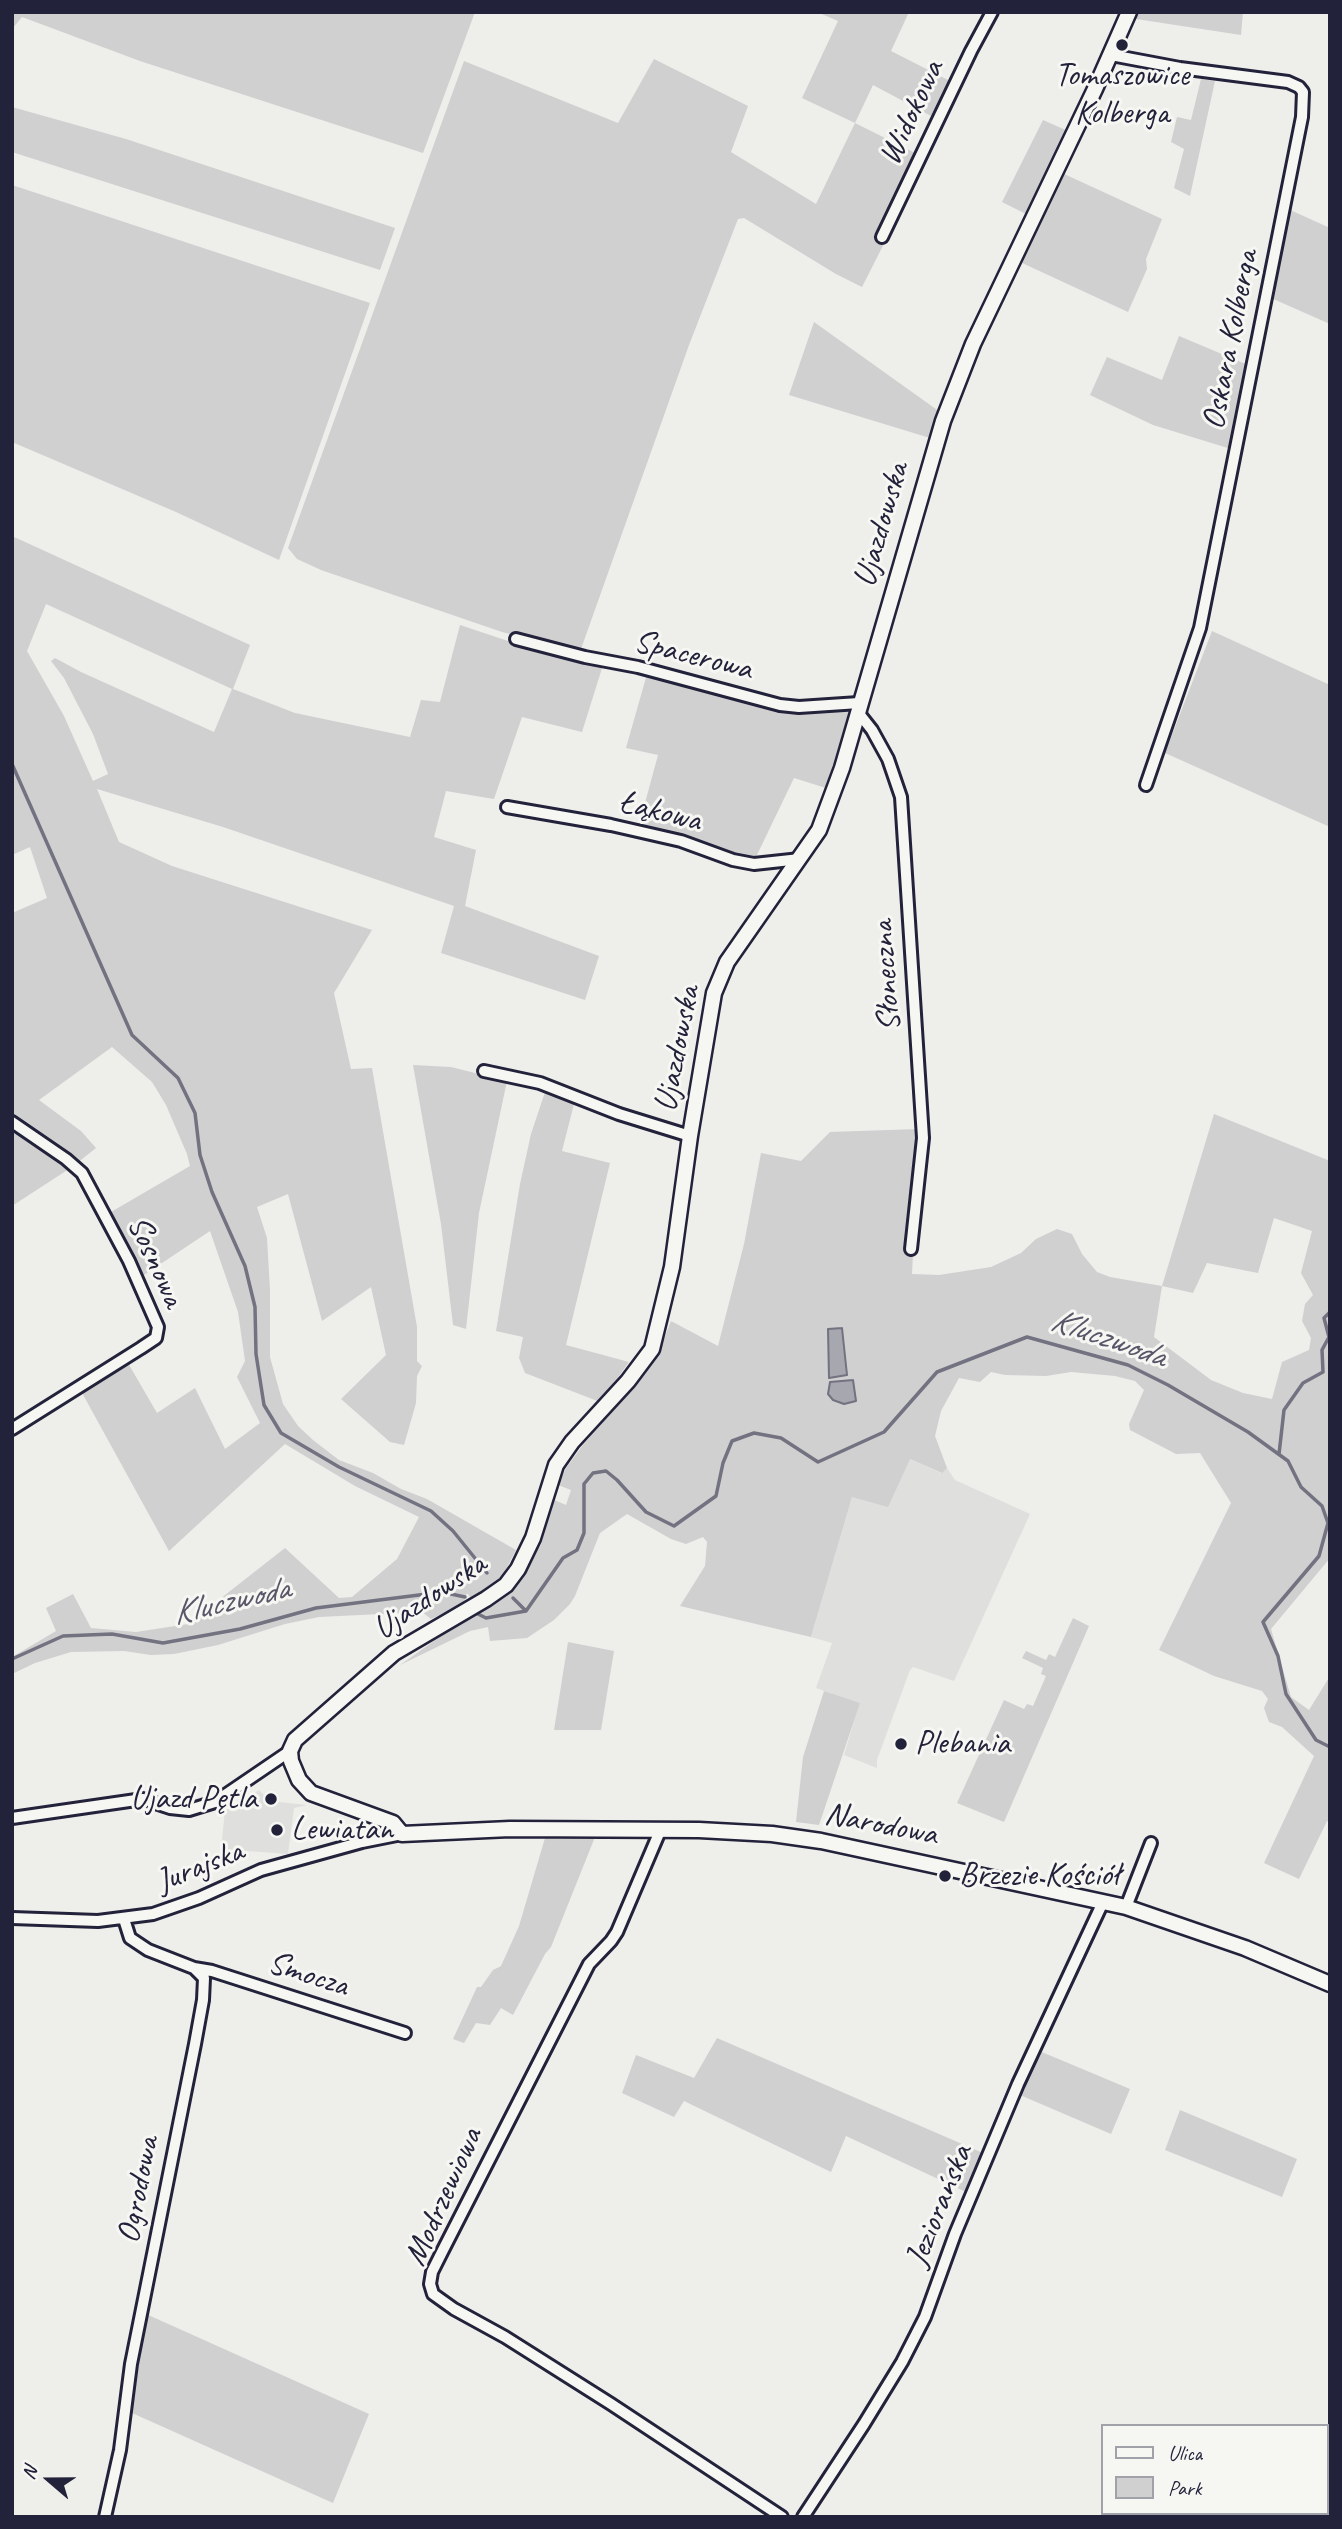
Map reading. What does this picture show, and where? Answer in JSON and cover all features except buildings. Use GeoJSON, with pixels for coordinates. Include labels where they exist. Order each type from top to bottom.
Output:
{"type":"FeatureCollection","features":[{"type":"Feature","properties":{"kind":"street","name":"Widokowa"},"geometry":{"type":"LineString","coordinates":[[882,237],[992,12]]}},
{"type":"Feature","properties":{"kind":"street","name":"Ujazdowska"},"geometry":{"type":"LineString","coordinates":[[290,1751],[295,1740],[394,1653],[499,1591],[518,1569],[533,1538],[556,1465],[572,1442],[628,1381],[652,1349],[672,1267],[714,993],[727,962],[819,830],[831,800],[937,435],[951,398],[985,319],[1129,12]]}},
{"type":"Feature","properties":{"kind":"street","name":"Oskara Kolberga"},"geometry":{"type":"LineString","coordinates":[[1111,55],[1180,68],[1288,82],[1303,92],[1302,117],[1200,628],[1146,785]]}},
{"type":"Feature","properties":{"kind":"street","name":"Spacerowa"},"geometry":{"type":"LineString","coordinates":[[516,639],[585,657],[638,667],[779,705],[858,707]]}},
{"type":"Feature","properties":{"kind":"street","name":"Słoneczna"},"geometry":{"type":"LineString","coordinates":[[858,707],[888,759],[901,797],[923,1138],[911,1249]]}},
{"type":"Feature","properties":{"kind":"street","name":"Łąkowa"},"geometry":{"type":"LineString","coordinates":[[507,807],[611,825],[681,841],[733,860],[754,864],[800,859]]}},
{"type":"Feature","properties":{"kind":"street"},"geometry":{"type":"LineString","coordinates":[[484,1071],[540,1083],[619,1114],[690,1136]]}},
{"type":"Feature","properties":{"kind":"street","name":"Sosnowa"},"geometry":{"type":"LineString","coordinates":[[12,1122],[66,1158],[82,1173],[123,1249],[158,1327],[156,1338],[12,1429]]}},
{"type":"Feature","properties":{"kind":"street"},"geometry":{"type":"LineString","coordinates":[[12,1818],[143,1799],[170,1808],[189,1810],[215,1802],[290,1751],[294,1771],[311,1793],[393,1823],[402,1834]]}},
{"type":"Feature","properties":{"kind":"street","name":"Narodowa"},"geometry":{"type":"LineString","coordinates":[[402,1834],[522,1829],[699,1830],[802,1838],[1126,1907],[1245,1948],[1330,1984]]}},
{"type":"Feature","properties":{"kind":"street","name":"Modrzewiowa"},"geometry":{"type":"LineString","coordinates":[[660,1831],[617,1932],[589,1964],[438,2261],[430,2284],[433,2294],[454,2309],[505,2337],[611,2404],[782,2517]]}},
{"type":"Feature","properties":{"kind":"street","name":"Jurajska"},"geometry":{"type":"LineString","coordinates":[[12,1918],[98,1921],[124,1919],[165,1910],[261,1870],[296,1859],[402,1834]]}},
{"type":"Feature","properties":{"kind":"street"},"geometry":{"type":"LineString","coordinates":[[1126,1907],[1152,1843]]}},
{"type":"Feature","properties":{"kind":"street","name":"Jeziorańska"},"geometry":{"type":"LineString","coordinates":[[803,2517],[902,2362],[925,2317],[955,2234],[1013,2096],[1103,1902]]}},
{"type":"Feature","properties":{"kind":"street"},"geometry":{"type":"LineString","coordinates":[[124,1919],[130,1938],[148,1950],[194,1968]]}},
{"type":"Feature","properties":{"kind":"street","name":"Smocza"},"geometry":{"type":"LineString","coordinates":[[194,1968],[212,1971],[405,2033]]}},
{"type":"Feature","properties":{"kind":"street","name":"Ogrodowa"},"geometry":{"type":"LineString","coordinates":[[105,2517],[120,2450],[131,2364],[203,2000],[204,1978],[194,1968]]}},
{"type":"Feature","properties":{"kind":"shaded area"},"geometry":{"type":"Polygon","coordinates":[[[842,1328],[847,1375],[829,1378],[828,1329],[842,1328]]]}},
{"type":"Feature","properties":{"kind":"shaded area"},"geometry":{"type":"Polygon","coordinates":[[[853,1380],[856,1401],[844,1404],[833,1400],[828,1394],[830,1382],[853,1380]]]}},
{"type":"Feature","properties":{"kind":"shaded area"},"geometry":{"type":"Polygon","coordinates":[[[910,1459],[941,1473],[947,1468],[955,1480],[1030,1514],[954,1681],[913,1667],[910,1670],[877,1760],[877,1768],[844,1755],[859,1704],[816,1688],[832,1643],[811,1637],[852,1497],[910,1459]]]}},
{"type":"Feature","properties":{"kind":"shaded area"},"geometry":{"type":"Polygon","coordinates":[[[259,1790],[270,1801],[307,1805],[294,1808],[288,1854],[221,1849],[225,1810],[259,1790]]]}},
{"type":"Feature","properties":{"kind":"green space"},"geometry":{"type":"Polygon","coordinates":[[[12,12],[475,12],[423,153],[140,61],[22,17],[12,29],[12,12]]]}},
{"type":"Feature","properties":{"kind":"green space"},"geometry":{"type":"Polygon","coordinates":[[[817,12],[909,12],[891,51],[950,81],[933,117],[873,85],[855,123],[802,98],[838,21],[817,12]]]}},
{"type":"Feature","properties":{"kind":"green space"},"geometry":{"type":"Polygon","coordinates":[[[1139,12],[1243,12],[1241,35],[1136,19],[1139,12]]]}},
{"type":"Feature","properties":{"kind":"green space"},"geometry":{"type":"Polygon","coordinates":[[[654,59],[748,106],[731,152],[816,204],[855,123],[927,159],[862,287],[744,218],[738,219],[689,345],[581,649],[568,649],[502,632],[321,570],[297,559],[288,548],[464,61],[618,123],[654,59]]]}},
{"type":"Feature","properties":{"kind":"green space"},"geometry":{"type":"Polygon","coordinates":[[[1201,79],[1215,81],[1190,196],[1174,188],[1184,149],[1171,142],[1177,117],[1191,120],[1201,79]]]}},
{"type":"Feature","properties":{"kind":"green space"},"geometry":{"type":"Polygon","coordinates":[[[12,107],[126,139],[395,228],[380,270],[12,152],[12,107]]]}},
{"type":"Feature","properties":{"kind":"green space"},"geometry":{"type":"Polygon","coordinates":[[[1043,120],[1068,131],[1026,214],[1002,202],[1043,120]]]}},
{"type":"Feature","properties":{"kind":"green space"},"geometry":{"type":"Polygon","coordinates":[[[1062,173],[1162,219],[1146,259],[1147,269],[1128,312],[1020,262],[1062,173]]]}},
{"type":"Feature","properties":{"kind":"green space"},"geometry":{"type":"Polygon","coordinates":[[[12,185],[370,303],[279,560],[176,512],[12,442],[12,185]]]}},
{"type":"Feature","properties":{"kind":"green space"},"geometry":{"type":"Polygon","coordinates":[[[1288,209],[1330,228],[1330,324],[1271,298],[1288,209]]]}},
{"type":"Feature","properties":{"kind":"green space"},"geometry":{"type":"Polygon","coordinates":[[[814,322],[940,412],[930,438],[789,395],[814,322]]]}},
{"type":"Feature","properties":{"kind":"green space"},"geometry":{"type":"Polygon","coordinates":[[[1179,336],[1248,365],[1231,449],[1153,425],[1090,395],[1107,357],[1162,380],[1179,336]]]}},
{"type":"Feature","properties":{"kind":"green space"},"geometry":{"type":"Polygon","coordinates":[[[12,536],[250,645],[233,689],[295,713],[410,737],[421,700],[440,702],[460,625],[511,642],[603,665],[582,732],[522,717],[494,799],[446,791],[434,837],[476,850],[465,906],[599,956],[585,1000],[441,953],[454,906],[223,827],[97,789],[119,842],[172,866],[372,930],[334,993],[351,1069],[372,1068],[417,1327],[417,1361],[422,1366],[417,1376],[416,1403],[404,1445],[390,1442],[341,1399],[386,1355],[371,1287],[322,1321],[288,1194],[257,1207],[267,1238],[270,1357],[283,1404],[298,1426],[313,1440],[339,1460],[427,1499],[516,1550],[503,1575],[472,1599],[467,1593],[463,1604],[431,1619],[422,1612],[319,1617],[285,1624],[218,1645],[174,1654],[71,1652],[35,1663],[12,1674],[12,1657],[56,1631],[46,1608],[73,1594],[91,1628],[136,1632],[188,1624],[285,1548],[339,1598],[352,1597],[397,1559],[419,1517],[355,1486],[285,1444],[169,1551],[81,1391],[128,1363],[157,1413],[195,1388],[225,1449],[260,1423],[237,1377],[245,1361],[238,1312],[210,1231],[141,1277],[111,1212],[190,1166],[166,1105],[152,1082],[112,1047],[39,1100],[81,1131],[96,1148],[12,1206],[12,913],[47,898],[30,847],[12,855],[12,536]],[[46,604],[27,651],[64,716],[93,781],[108,774],[93,734],[64,678],[51,661],[55,658],[214,732],[232,689],[46,604]]]}},
{"type":"Feature","properties":{"kind":"green space"},"geometry":{"type":"Polygon","coordinates":[[[1212,631],[1330,685],[1330,827],[1165,753],[1212,631]]]}},
{"type":"Feature","properties":{"kind":"green space"},"geometry":{"type":"Polygon","coordinates":[[[647,674],[780,708],[850,708],[826,788],[794,778],[755,859],[639,825],[658,755],[626,748],[647,674]]]}},
{"type":"Feature","properties":{"kind":"green space"},"geometry":{"type":"Polygon","coordinates":[[[413,1065],[451,1067],[507,1081],[479,1213],[466,1329],[453,1325],[441,1224],[413,1065]]]}},
{"type":"Feature","properties":{"kind":"green space"},"geometry":{"type":"Polygon","coordinates":[[[545,1092],[575,1100],[562,1151],[610,1163],[566,1345],[629,1362],[600,1402],[525,1373],[519,1358],[523,1337],[496,1331],[520,1184],[531,1134],[545,1092]]]}},
{"type":"Feature","properties":{"kind":"green space"},"geometry":{"type":"Polygon","coordinates":[[[1214,1114],[1330,1161],[1330,1558],[1271,1629],[1291,1697],[1309,1710],[1330,1676],[1330,1822],[1327,1821],[1299,1879],[1264,1863],[1314,1756],[1282,1727],[1269,1722],[1264,1708],[1268,1699],[1262,1691],[1214,1676],[1159,1650],[1231,1503],[1200,1453],[1176,1454],[1130,1430],[1129,1424],[1144,1390],[1135,1381],[1115,1376],[1071,1372],[1046,1376],[991,1372],[980,1382],[959,1378],[941,1411],[935,1436],[947,1468],[942,1473],[910,1459],[888,1507],[852,1497],[811,1637],[680,1606],[705,1566],[707,1542],[703,1537],[686,1544],[671,1539],[627,1514],[600,1533],[570,1604],[554,1620],[527,1638],[490,1641],[488,1627],[470,1631],[400,1665],[509,1588],[541,1545],[552,1499],[566,1505],[571,1490],[558,1485],[566,1468],[640,1380],[659,1352],[671,1321],[718,1346],[744,1244],[761,1153],[801,1161],[830,1132],[919,1129],[912,1274],[939,1275],[991,1267],[1021,1253],[1036,1239],[1057,1229],[1072,1234],[1082,1254],[1097,1272],[1110,1277],[1162,1286],[1214,1114]],[[1274,1218],[1258,1273],[1207,1263],[1193,1293],[1162,1286],[1154,1337],[1211,1380],[1243,1393],[1272,1399],[1282,1362],[1309,1350],[1311,1338],[1302,1321],[1305,1304],[1313,1295],[1301,1273],[1312,1231],[1274,1218]]]}},
{"type":"Feature","properties":{"kind":"green space"},"geometry":{"type":"Polygon","coordinates":[[[1073,1618],[1089,1626],[1004,1822],[957,1803],[1004,1700],[1024,1709],[1027,1704],[1033,1706],[1046,1676],[1041,1674],[1043,1668],[1022,1658],[1026,1651],[1046,1660],[1049,1654],[1055,1657],[1073,1618]]]}},
{"type":"Feature","properties":{"kind":"green space"},"geometry":{"type":"Polygon","coordinates":[[[568,1642],[614,1651],[601,1730],[554,1730],[568,1642]]]}},
{"type":"Feature","properties":{"kind":"green space"},"geometry":{"type":"Polygon","coordinates":[[[824,1691],[860,1703],[819,1825],[796,1822],[803,1757],[824,1691]]]}},
{"type":"Feature","properties":{"kind":"green space"},"geometry":{"type":"Polygon","coordinates":[[[595,1837],[551,1947],[513,2015],[501,2008],[490,2025],[476,2023],[464,2043],[453,2039],[477,1987],[481,1987],[493,1970],[501,1966],[519,1926],[545,1838],[595,1837]]]}},
{"type":"Feature","properties":{"kind":"green space"},"geometry":{"type":"Polygon","coordinates":[[[717,2038],[983,2153],[966,2192],[846,2136],[831,2172],[684,2101],[674,2117],[622,2093],[636,2055],[694,2078],[717,2038]]]}},
{"type":"Feature","properties":{"kind":"green space"},"geometry":{"type":"Polygon","coordinates":[[[1037,2050],[1130,2089],[1111,2134],[1020,2095],[1037,2050]]]}},
{"type":"Feature","properties":{"kind":"green space"},"geometry":{"type":"Polygon","coordinates":[[[1180,2110],[1297,2159],[1282,2197],[1165,2150],[1180,2110]]]}},
{"type":"Feature","properties":{"kind":"green space"},"geometry":{"type":"Polygon","coordinates":[[[146,2314],[369,2414],[333,2503],[132,2413],[146,2314]]]}},
{"type":"Feature","properties":{"kind":"waterway"},"geometry":{"type":"LineString","coordinates":[[12,764],[132,1035],[178,1078],[195,1113],[200,1155],[212,1192],[245,1266],[255,1307],[256,1354],[264,1405],[281,1433],[339,1467],[431,1511],[453,1531],[487,1573]]}},
{"type":"Feature","properties":{"kind":"waterway"},"geometry":{"type":"LineString","coordinates":[[1279,1454],[1284,1410],[1303,1383],[1323,1372],[1322,1350],[1329,1337],[1324,1318],[1330,1312]]}},
{"type":"Feature","properties":{"kind":"waterway","name":"Kluczwoda"},"geometry":{"type":"LineString","coordinates":[[474,1612],[486,1618],[526,1611],[563,1558],[577,1550],[584,1533],[584,1484],[593,1473],[606,1471],[646,1512],[674,1526],[716,1496],[723,1463],[732,1441],[754,1433],[781,1438],[818,1462],[884,1432],[937,1372],[1027,1337],[1128,1365],[1168,1385],[1248,1432],[1288,1461],[1301,1487],[1322,1506],[1328,1523],[1319,1556],[1263,1622],[1278,1656],[1286,1694],[1316,1740],[1330,1747]]}},
{"type":"Feature","properties":{"kind":"waterway","name":"Kluczwoda"},"geometry":{"type":"LineString","coordinates":[[12,1659],[63,1636],[112,1634],[163,1643],[240,1629],[316,1608],[427,1594],[465,1597]]}},
{"type":"Feature","properties":{"kind":"waterway"},"geometry":{"type":"LineString","coordinates":[[513,1598],[526,1611]]}},
{"type":"Feature","properties":{"kind":"place","name":"Tomaszowice Kolberga"},"geometry":{"type":"Point","coordinates":[1122,45]}},
{"type":"Feature","properties":{"kind":"place","name":"Plebania"},"geometry":{"type":"Point","coordinates":[901,1744]}},
{"type":"Feature","properties":{"kind":"place","name":"Ujazd Pętla"},"geometry":{"type":"Point","coordinates":[271,1799]}},
{"type":"Feature","properties":{"kind":"place","name":"Lewiatan"},"geometry":{"type":"Point","coordinates":[277,1830]}},
{"type":"Feature","properties":{"kind":"place","name":"Brzezie Kościół"},"geometry":{"type":"Point","coordinates":[945,1876]}}]}
